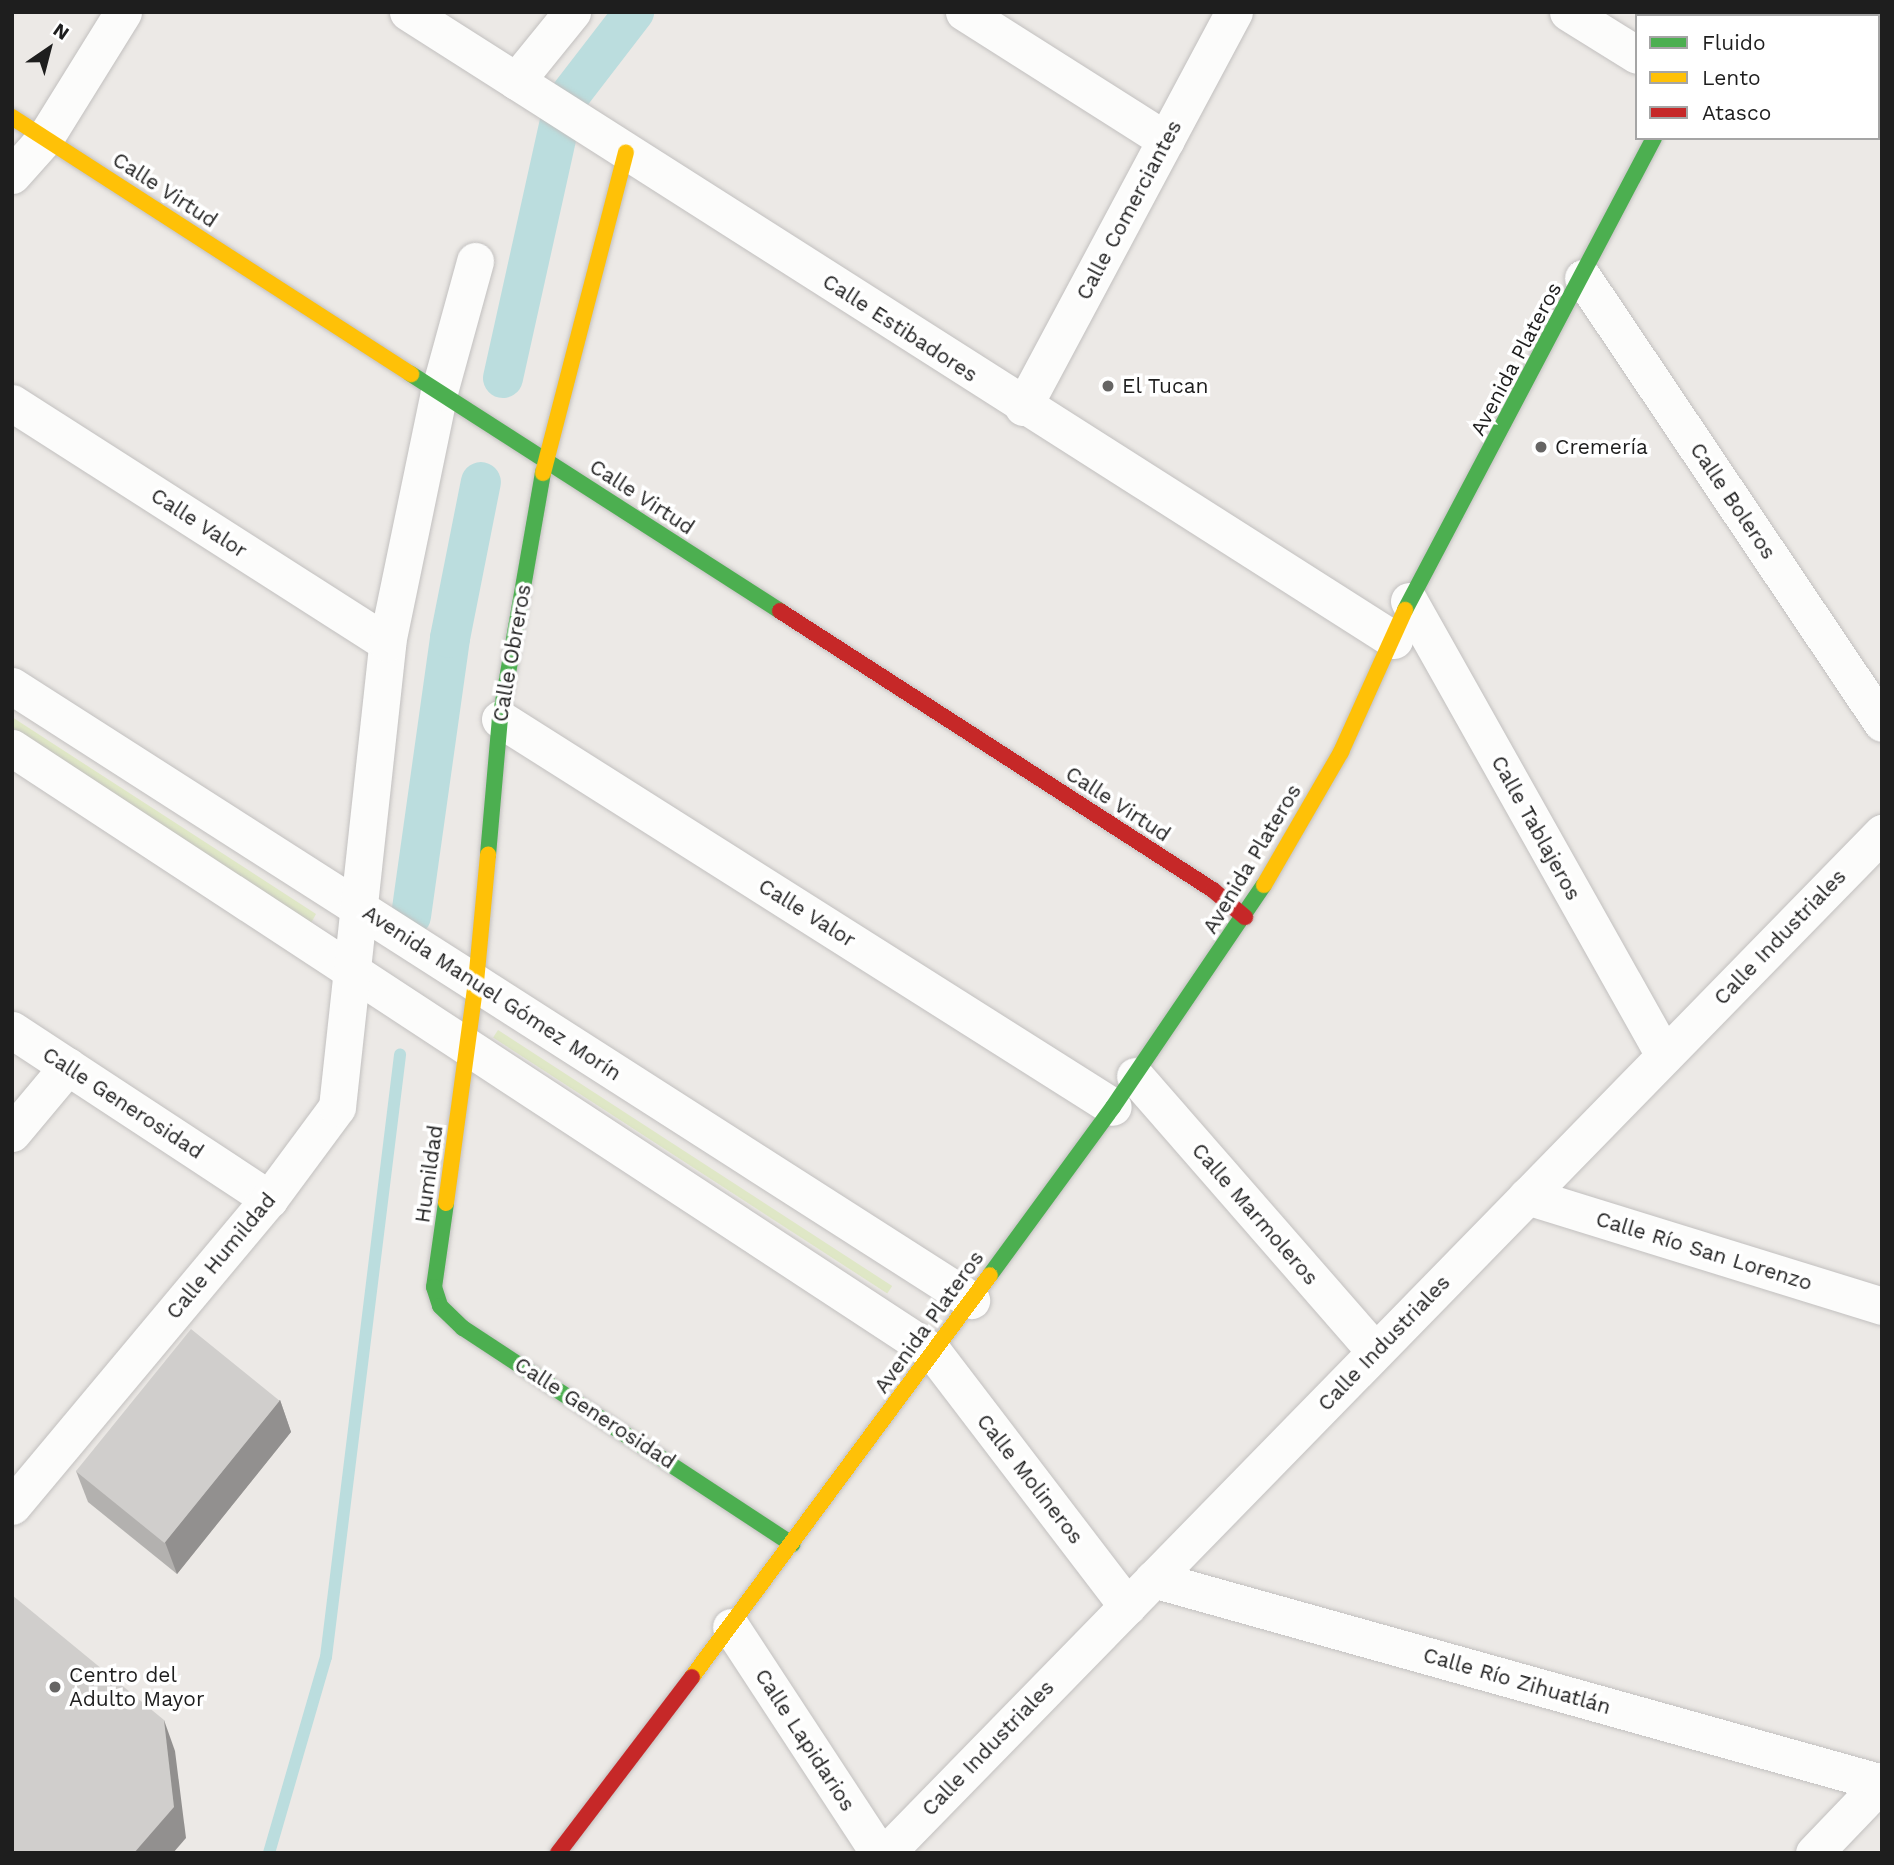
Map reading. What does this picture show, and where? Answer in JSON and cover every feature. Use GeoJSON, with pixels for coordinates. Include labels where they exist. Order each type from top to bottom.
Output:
{"type":"FeatureCollection","features":[{"type":"Feature","properties":{"kind":"street"},"geometry":{"type":"LineString","coordinates":[[12,175],[45,138],[123,12]]}},
{"type":"Feature","properties":{"kind":"street","name":"Calle Estibadores"},"geometry":{"type":"LineString","coordinates":[[408,12],[1023,407],[1394,640]]}},
{"type":"Feature","properties":{"kind":"street"},"geometry":{"type":"LineString","coordinates":[[523,86],[572,12]]}},
{"type":"Feature","properties":{"kind":"street"},"geometry":{"type":"LineString","coordinates":[[964,12],[1166,140]]}},
{"type":"Feature","properties":{"kind":"street","name":"Calle Comerciantes"},"geometry":{"type":"LineString","coordinates":[[1023,407],[1234,12]]}},
{"type":"Feature","properties":{"kind":"street"},"geometry":{"type":"LineString","coordinates":[[1568,12],[1635,54]]}},
{"type":"Feature","properties":{"kind":"street","name":"Calle Virtud"},"geometry":{"type":"LineString","coordinates":[[12,117],[1213,890],[1245,918]]}},
{"type":"Feature","properties":{"kind":"street","name":"Avenida Plateros"},"geometry":{"type":"LineString","coordinates":[[558,1853],[792,1544],[1113,1107],[1245,918],[1340,752],[1394,640],[1409,601],[1583,278],[1653,140]]}},
{"type":"Feature","properties":{"kind":"street","name":"Calle Obreros"},"geometry":{"type":"LineString","coordinates":[[468,1048],[500,719],[545,461],[626,153]]}},
{"type":"Feature","properties":{"kind":"street"},"geometry":{"type":"LineString","coordinates":[[358,907],[387,643],[439,392],[475,261]]}},
{"type":"Feature","properties":{"kind":"street","name":"Calle Boleros"},"geometry":{"type":"LineString","coordinates":[[1583,278],[1882,723]]}},
{"type":"Feature","properties":{"kind":"street","name":"Calle Valor"},"geometry":{"type":"LineString","coordinates":[[12,403],[387,643]]}},
{"type":"Feature","properties":{"kind":"street","name":"Calle Tablajeros"},"geometry":{"type":"LineString","coordinates":[[1409,601],[1664,1055]]}},
{"type":"Feature","properties":{"kind":"street","name":"Avenida Manuel Gómez Morín"},"geometry":{"type":"LineString","coordinates":[[12,686],[971,1300]]}},
{"type":"Feature","properties":{"kind":"street","name":"Calle Valor"},"geometry":{"type":"LineString","coordinates":[[500,719],[1113,1107]]}},
{"type":"Feature","properties":{"kind":"street"},"geometry":{"type":"LineString","coordinates":[[12,748],[933,1352]]}},
{"type":"Feature","properties":{"kind":"street","name":"Calle Industriales"},"geometry":{"type":"LineString","coordinates":[[886,1853],[1882,833]]}},
{"type":"Feature","properties":{"kind":"street","name":"Calle Humildad"},"geometry":{"type":"LineString","coordinates":[[12,1506],[269,1199],[337,1107],[358,907]]}},
{"type":"Feature","properties":{"kind":"street","name":"Calle Generosidad"},"geometry":{"type":"LineString","coordinates":[[12,1030],[269,1199]]}},
{"type":"Feature","properties":{"kind":"street","name":"Humildad"},"geometry":{"type":"LineString","coordinates":[[440,1306],[434,1287],[468,1048]]}},
{"type":"Feature","properties":{"kind":"street"},"geometry":{"type":"LineString","coordinates":[[12,1133],[68,1066]]}},
{"type":"Feature","properties":{"kind":"street","name":"Calle Marmoleros"},"geometry":{"type":"LineString","coordinates":[[1135,1076],[1375,1351]]}},
{"type":"Feature","properties":{"kind":"street","name":"Calle Río San Lorenzo"},"geometry":{"type":"LineString","coordinates":[[1527,1196],[1882,1306]]}},
{"type":"Feature","properties":{"kind":"street","name":"Calle Generosidad"},"geometry":{"type":"LineString","coordinates":[[440,1306],[463,1328],[792,1544]]}},
{"type":"Feature","properties":{"kind":"street","name":"Calle Molineros"},"geometry":{"type":"LineString","coordinates":[[933,1352],[1127,1606]]}},
{"type":"Feature","properties":{"kind":"street","name":"Calle Río Zihuatlán"},"geometry":{"type":"LineString","coordinates":[[1153,1579],[1881,1783]]}},
{"type":"Feature","properties":{"kind":"street","name":"Calle Lapidarios"},"geometry":{"type":"LineString","coordinates":[[731,1627],[879,1853]]}},
{"type":"Feature","properties":{"kind":"street"},"geometry":{"type":"LineString","coordinates":[[1814,1853],[1881,1783]]}},
{"type":"Feature","properties":{"kind":"green space"},"geometry":{"type":"Polygon","coordinates":[[[12,717],[316,914],[311,923],[12,727],[12,717]]]}},
{"type":"Feature","properties":{"kind":"green space"},"geometry":{"type":"Polygon","coordinates":[[[498,1030],[892,1286],[887,1294],[493,1038],[498,1030]]]}},
{"type":"Feature","properties":{"kind":"building"},"geometry":{"type":"Polygon","coordinates":[[[191,1329],[280,1401],[164,1543],[76,1471],[191,1329]]]}},
{"type":"Feature","properties":{"kind":"building","name":"Centro del Adulto Mayor"},"geometry":{"type":"Polygon","coordinates":[[[12,1595],[164,1720],[174,1807],[134,1853],[12,1853],[12,1595]]]}},
{"type":"Feature","properties":{"kind":"waterway"},"geometry":{"type":"LineString","coordinates":[[503,378],[564,103],[634,12]]}},
{"type":"Feature","properties":{"kind":"waterway"},"geometry":{"type":"LineString","coordinates":[[411,916],[450,638],[481,482]]}},
{"type":"Feature","properties":{"kind":"waterway"},"geometry":{"type":"LineString","coordinates":[[269,1853],[326,1657],[400,1055]]}},
{"type":"Feature","properties":{"kind":"traffic: fast"},"geometry":{"type":"LineString","coordinates":[[1405,610],[1653,140]]}},
{"type":"Feature","properties":{"kind":"traffic: fast"},"geometry":{"type":"LineString","coordinates":[[411,374],[780,611]]}},
{"type":"Feature","properties":{"kind":"traffic: fast"},"geometry":{"type":"LineString","coordinates":[[488,855],[500,719],[543,473]]}},
{"type":"Feature","properties":{"kind":"traffic: fast"},"geometry":{"type":"LineString","coordinates":[[990,1275],[1113,1107],[1264,885]]}},
{"type":"Feature","properties":{"kind":"traffic: fast"},"geometry":{"type":"LineString","coordinates":[[446,1203],[434,1287],[440,1306],[463,1328],[792,1544]]}},
{"type":"Feature","properties":{"kind":"traffic: slow"},"geometry":{"type":"LineString","coordinates":[[12,117],[411,374]]}},
{"type":"Feature","properties":{"kind":"traffic: slow"},"geometry":{"type":"LineString","coordinates":[[543,473],[626,153]]}},
{"type":"Feature","properties":{"kind":"traffic: slow"},"geometry":{"type":"LineString","coordinates":[[1264,885],[1341,752],[1405,610]]}},
{"type":"Feature","properties":{"kind":"traffic: slow"},"geometry":{"type":"LineString","coordinates":[[446,1203],[476,982],[488,855]]}},
{"type":"Feature","properties":{"kind":"traffic: slow"},"geometry":{"type":"LineString","coordinates":[[692,1677],[990,1275]]}},
{"type":"Feature","properties":{"kind":"traffic: jam"},"geometry":{"type":"LineString","coordinates":[[780,611],[1213,890],[1245,917]]}},
{"type":"Feature","properties":{"kind":"traffic: jam"},"geometry":{"type":"LineString","coordinates":[[558,1853],[692,1677]]}},
{"type":"Feature","properties":{"kind":"place","name":"El Tucan"},"geometry":{"type":"Point","coordinates":[1108,386]}},
{"type":"Feature","properties":{"kind":"place","name":"Cremería"},"geometry":{"type":"Point","coordinates":[1541,447]}},
{"type":"Feature","properties":{"kind":"place","name":"Centro del Adulto Mayor"},"geometry":{"type":"Point","coordinates":[55,1687]}}]}
